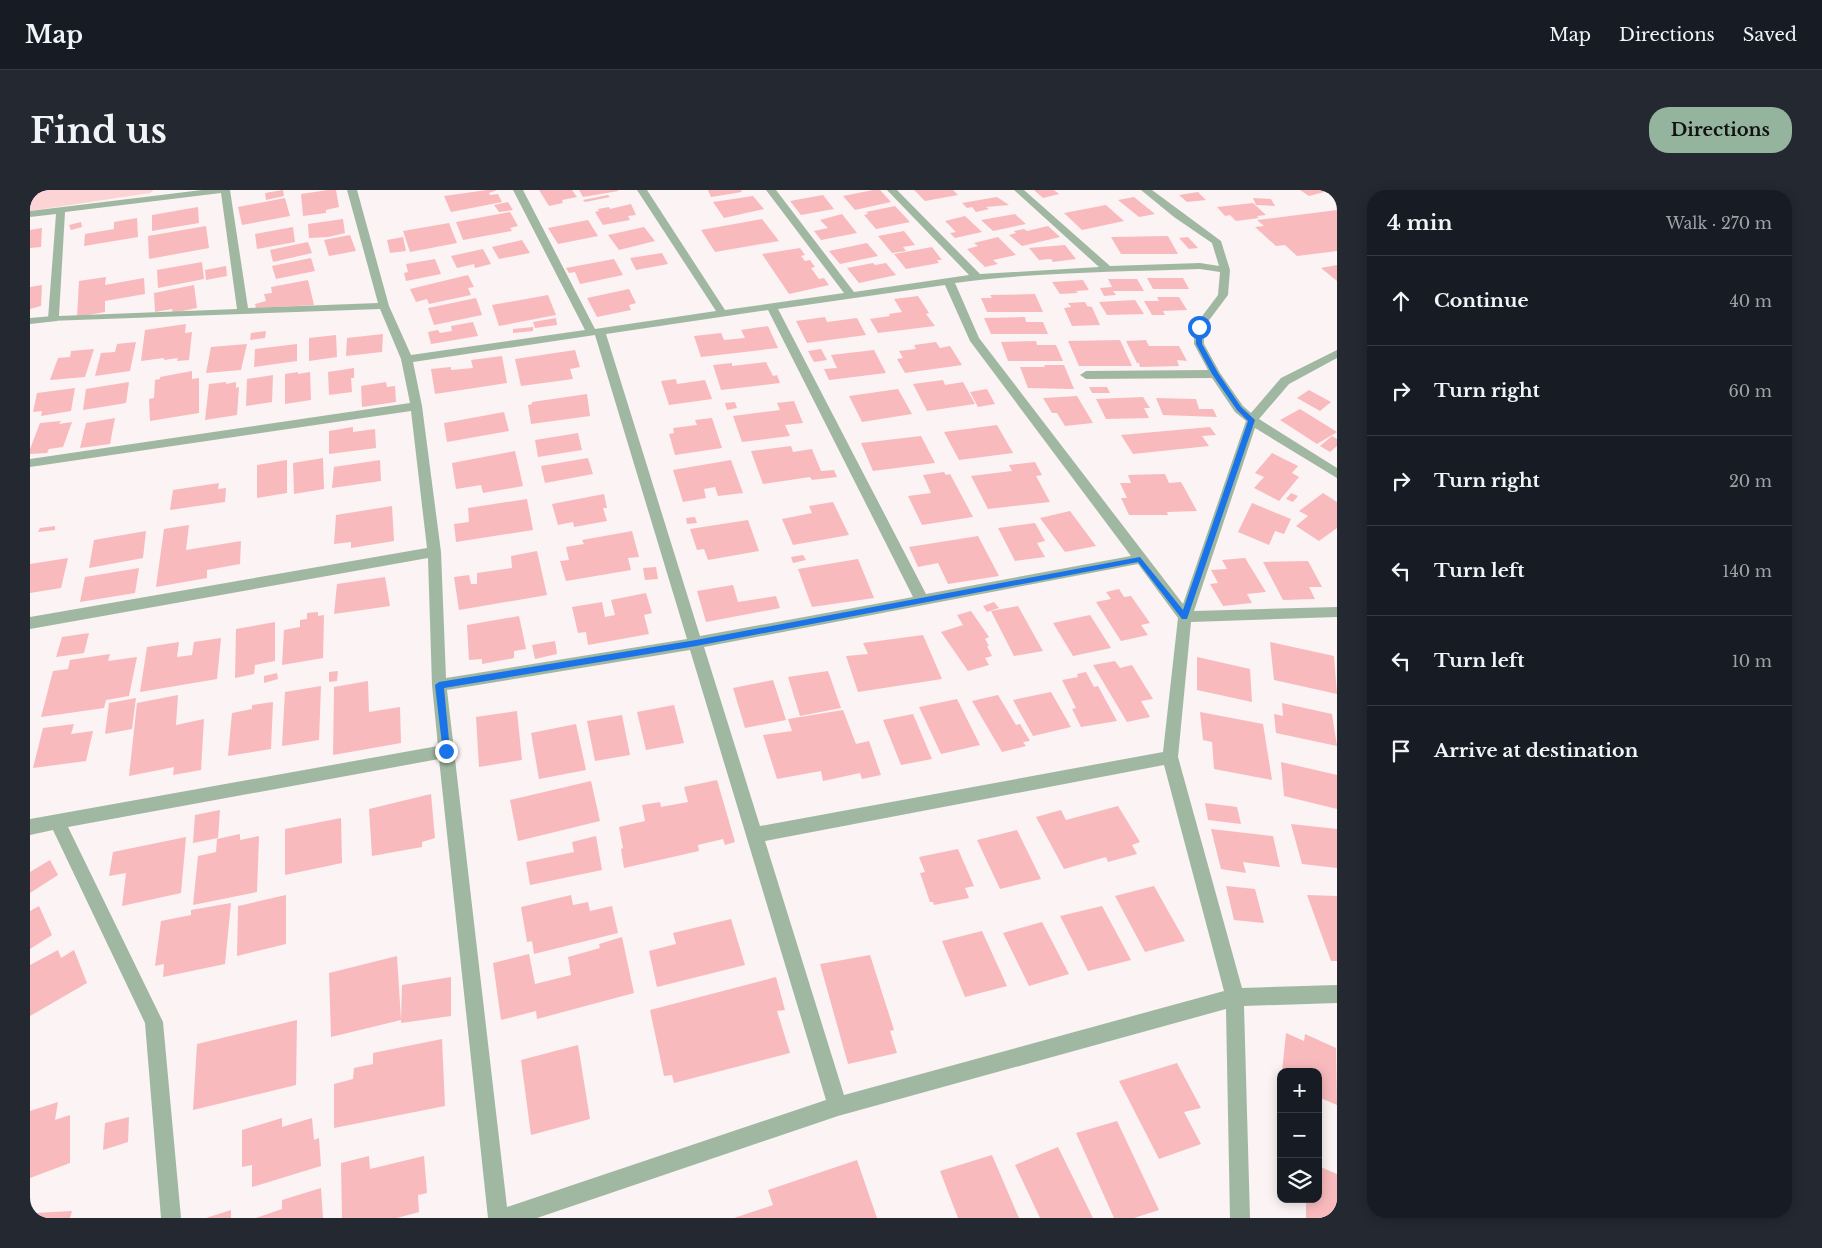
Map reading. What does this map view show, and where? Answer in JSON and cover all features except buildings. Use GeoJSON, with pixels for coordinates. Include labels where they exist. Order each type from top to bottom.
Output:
{"type":"FeatureCollection","features":[{"type":"Feature","properties":{"kind":"street"},"geometry":{"type":"LineString","coordinates":[[30,214],[225,190],[243,312]]}},
{"type":"Feature","properties":{"kind":"street"},"geometry":{"type":"LineString","coordinates":[[352,190],[384,306],[407,359],[416,406],[434,552],[439,685],[498,1218]]}},
{"type":"Feature","properties":{"kind":"street"},"geometry":{"type":"LineString","coordinates":[[518,190],[595,331],[696,643],[838,1106]]}},
{"type":"Feature","properties":{"kind":"street"},"geometry":{"type":"LineString","coordinates":[[642,190],[722,313]]}},
{"type":"Feature","properties":{"kind":"street"},"geometry":{"type":"LineString","coordinates":[[771,190],[850,294]]}},
{"type":"Feature","properties":{"kind":"street"},"geometry":{"type":"LineString","coordinates":[[892,190],[977,277]]}},
{"type":"Feature","properties":{"kind":"street"},"geometry":{"type":"LineString","coordinates":[[1019,190],[1108,269]]}},
{"type":"Feature","properties":{"kind":"street"},"geometry":{"type":"LineString","coordinates":[[1146,190],[1177,216],[1216,241],[1222,256],[1225,270],[1222,295],[1199,327],[1199,344],[1215,374],[1239,409],[1252,420],[1337,474]]}},
{"type":"Feature","properties":{"kind":"street"},"geometry":{"type":"LineString","coordinates":[[53,320],[61,209]]}},
{"type":"Feature","properties":{"kind":"street"},"geometry":{"type":"LineString","coordinates":[[407,359],[948,280],[1108,269],[1200,266],[1225,270]]}},
{"type":"Feature","properties":{"kind":"street"},"geometry":{"type":"LineString","coordinates":[[948,280],[974,339],[1185,617]]}},
{"type":"Feature","properties":{"kind":"street"},"geometry":{"type":"LineString","coordinates":[[30,321],[384,306]]}},
{"type":"Feature","properties":{"kind":"street"},"geometry":{"type":"LineString","coordinates":[[772,307],[922,600]]}},
{"type":"Feature","properties":{"kind":"street"},"geometry":{"type":"LineString","coordinates":[[1240,1218],[1235,997],[1170,757],[1185,617],[1252,420],[1285,381],[1337,353]]}},
{"type":"Feature","properties":{"kind":"street"},"geometry":{"type":"LineString","coordinates":[[1086,375],[1215,374]]}},
{"type":"Feature","properties":{"kind":"street"},"geometry":{"type":"LineString","coordinates":[[30,463],[416,406]]}},
{"type":"Feature","properties":{"kind":"street"},"geometry":{"type":"LineString","coordinates":[[30,623],[434,552]]}},
{"type":"Feature","properties":{"kind":"street"},"geometry":{"type":"LineString","coordinates":[[439,685],[696,643],[1140,559]]}},
{"type":"Feature","properties":{"kind":"street"},"geometry":{"type":"LineString","coordinates":[[1185,617],[1337,612]]}},
{"type":"Feature","properties":{"kind":"street"},"geometry":{"type":"LineString","coordinates":[[30,827],[446,751]]}},
{"type":"Feature","properties":{"kind":"street"},"geometry":{"type":"LineString","coordinates":[[755,835],[1170,757]]}},
{"type":"Feature","properties":{"kind":"street"},"geometry":{"type":"LineString","coordinates":[[57,822],[154,1022],[171,1218]]}},
{"type":"Feature","properties":{"kind":"street"},"geometry":{"type":"LineString","coordinates":[[506,1218],[838,1106],[1235,997],[1337,994]]}},
{"type":"Feature","properties":{"kind":"shaded area"},"geometry":{"type":"Polygon","coordinates":[[[30,190],[154,190],[150,193],[30,211],[30,190]]]}},
{"type":"Feature","properties":{"kind":"route"},"geometry":{"type":"LineString","coordinates":[[446,751],[439,685],[696,643],[1140,559],[1185,617],[1252,420],[1239,409],[1215,374],[1199,344],[1199,327]]}}]}
